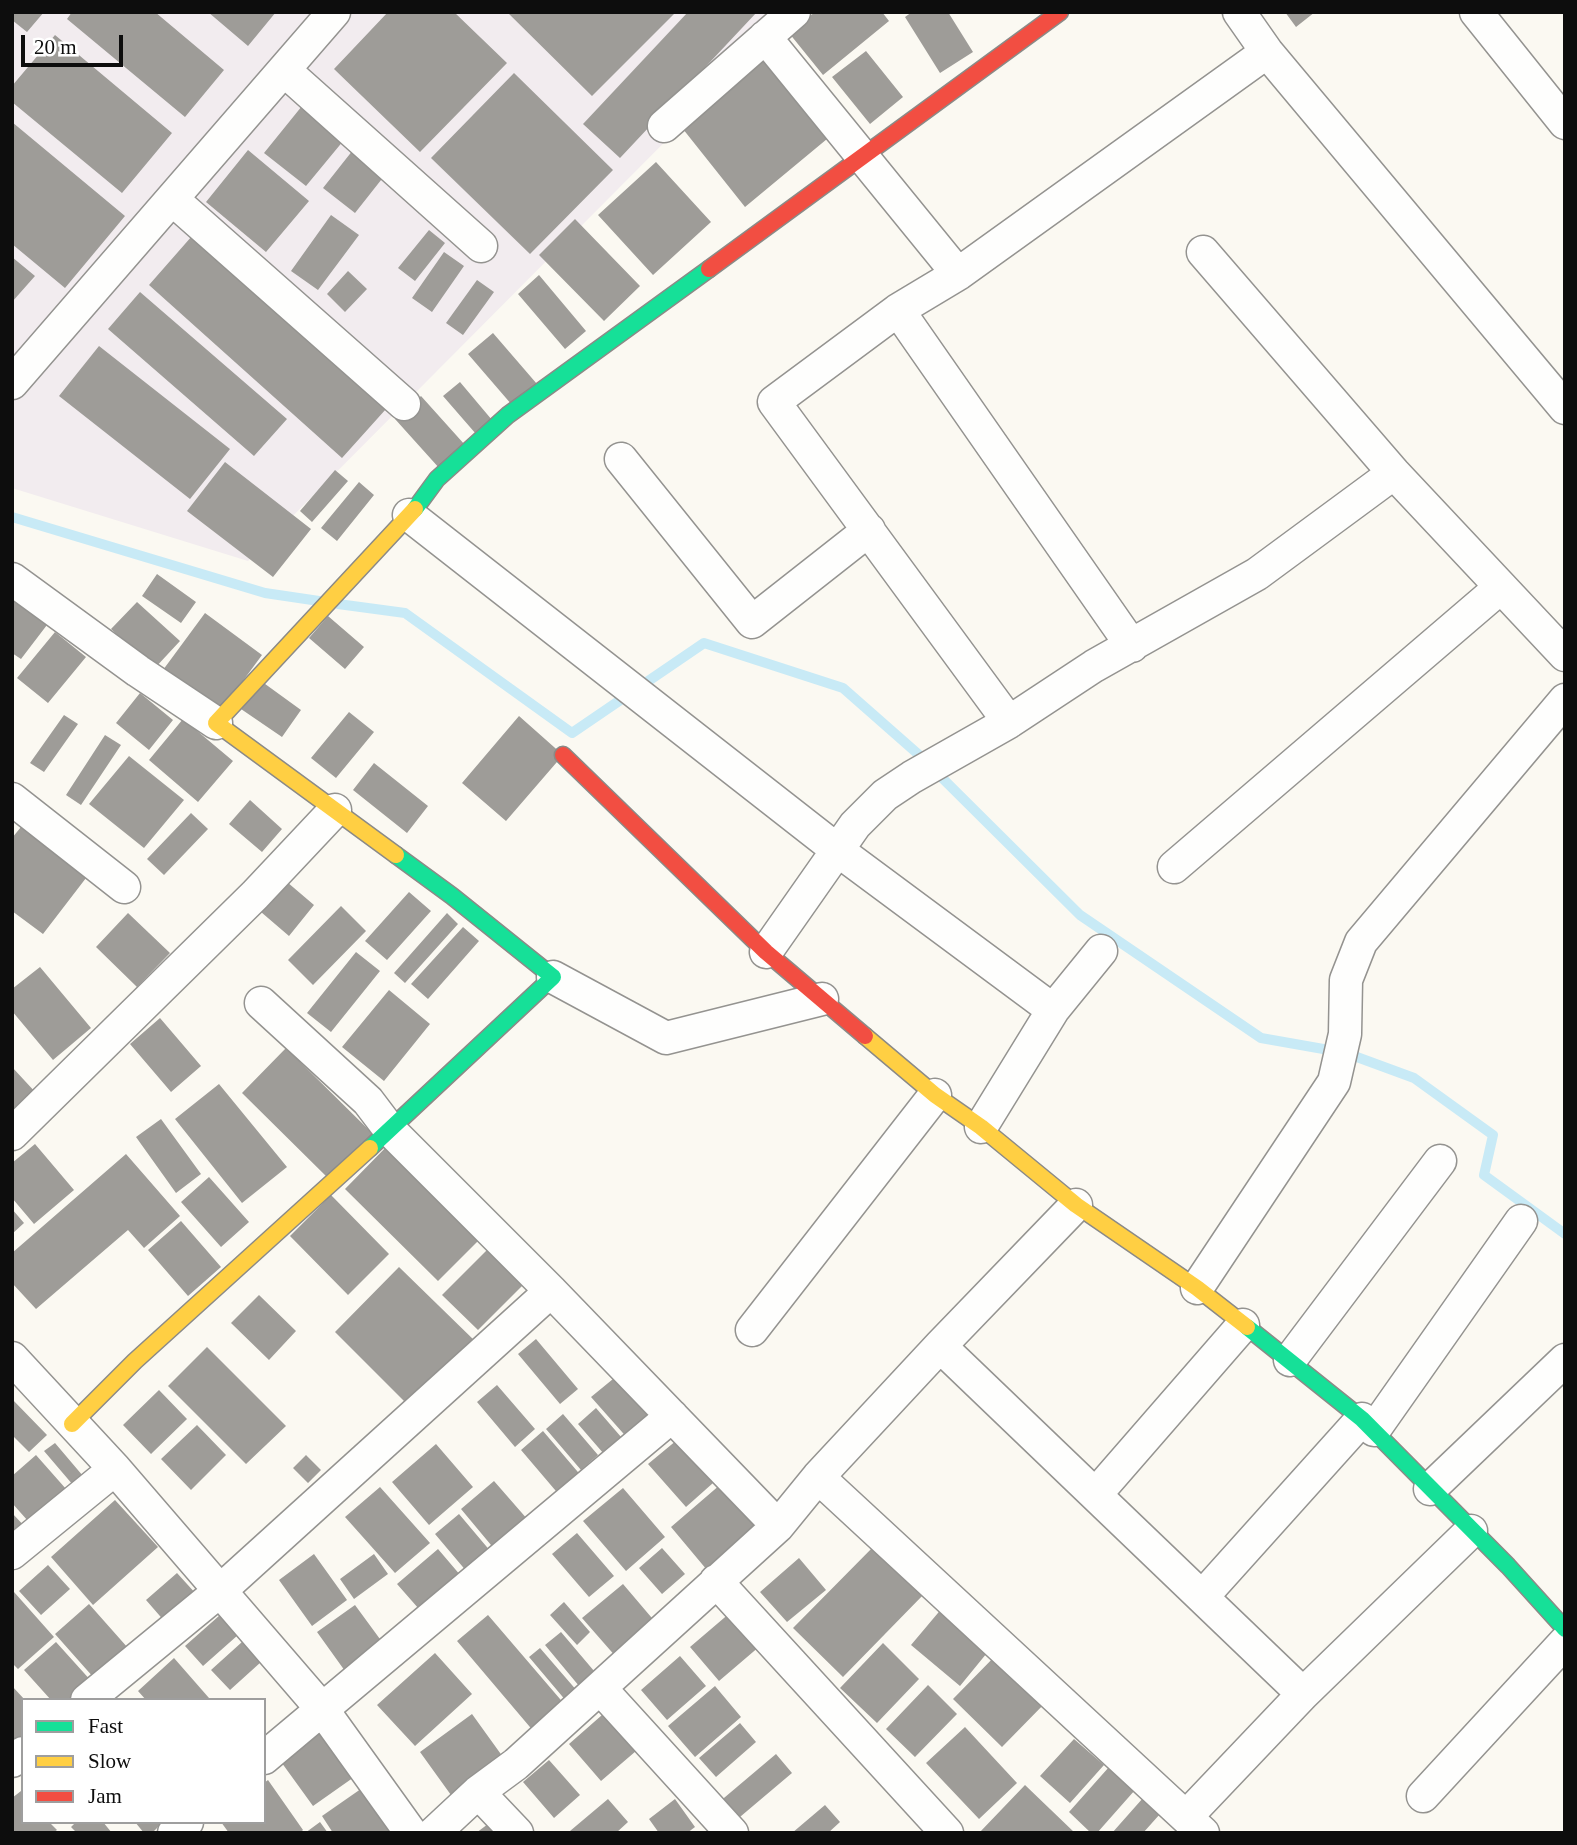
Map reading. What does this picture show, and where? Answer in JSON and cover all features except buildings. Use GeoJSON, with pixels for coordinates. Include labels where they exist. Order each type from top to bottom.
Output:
{"type":"FeatureCollection","features":[{"type":"Feature","properties":{"kind":"street"},"geometry":{"type":"LineString","coordinates":[[12,383],[334,12]]}},
{"type":"Feature","properties":{"kind":"street"},"geometry":{"type":"LineString","coordinates":[[664,126],[794,12]]}},
{"type":"Feature","properties":{"kind":"street"},"geometry":{"type":"LineString","coordinates":[[216,723],[421,504],[437,479],[508,415],[1060,12]]}},
{"type":"Feature","properties":{"kind":"street"},"geometry":{"type":"LineString","coordinates":[[1239,12],[1267,52],[1565,408]]}},
{"type":"Feature","properties":{"kind":"street"},"geometry":{"type":"LineString","coordinates":[[1476,12],[1565,123]]}},
{"type":"Feature","properties":{"kind":"street"},"geometry":{"type":"LineString","coordinates":[[765,37],[958,274]]}},
{"type":"Feature","properties":{"kind":"street"},"geometry":{"type":"LineString","coordinates":[[1009,722],[774,402],[898,310],[958,274],[1267,52]]}},
{"type":"Feature","properties":{"kind":"street"},"geometry":{"type":"LineString","coordinates":[[284,70],[481,246]]}},
{"type":"Feature","properties":{"kind":"street"},"geometry":{"type":"LineString","coordinates":[[172,199],[404,404]]}},
{"type":"Feature","properties":{"kind":"street"},"geometry":{"type":"LineString","coordinates":[[1203,252],[1394,473],[1565,655]]}},
{"type":"Feature","properties":{"kind":"street"},"geometry":{"type":"LineString","coordinates":[[898,310],[1132,646]]}},
{"type":"Feature","properties":{"kind":"street"},"geometry":{"type":"LineString","coordinates":[[621,459],[752,622],[869,530]]}},
{"type":"Feature","properties":{"kind":"street"},"geometry":{"type":"LineString","coordinates":[[766,952],[836,849],[885,795],[912,776],[1009,722],[1094,666],[1257,574],[1394,473]]}},
{"type":"Feature","properties":{"kind":"street"},"geometry":{"type":"LineString","coordinates":[[409,515],[836,849],[1054,1010]]}},
{"type":"Feature","properties":{"kind":"street"},"geometry":{"type":"LineString","coordinates":[[12,579],[138,671],[216,723],[452,896],[553,977],[666,1038],[822,999]]}},
{"type":"Feature","properties":{"kind":"street"},"geometry":{"type":"LineString","coordinates":[[1174,867],[1501,587]]}},
{"type":"Feature","properties":{"kind":"street"},"geometry":{"type":"LineString","coordinates":[[1196,1288],[1334,1082],[1345,1034],[1346,981],[1361,942],[1565,700]]}},
{"type":"Feature","properties":{"kind":"street"},"geometry":{"type":"LineString","coordinates":[[563,755],[766,952],[935,1095],[981,1127],[1076,1205],[1196,1288],[1368,1424],[1508,1566],[1565,1629]]}},
{"type":"Feature","properties":{"kind":"street"},"geometry":{"type":"LineString","coordinates":[[12,799],[124,887]]}},
{"type":"Feature","properties":{"kind":"street"},"geometry":{"type":"LineString","coordinates":[[12,1134],[255,895],[335,810]]}},
{"type":"Feature","properties":{"kind":"street"},"geometry":{"type":"LineString","coordinates":[[981,1127],[1054,1010],[1101,951]]}},
{"type":"Feature","properties":{"kind":"street"},"geometry":{"type":"LineString","coordinates":[[72,1424],[135,1361],[390,1130],[553,977]]}},
{"type":"Feature","properties":{"kind":"street"},"geometry":{"type":"LineString","coordinates":[[261,1003],[368,1101],[390,1130],[551,1291],[778,1526]]}},
{"type":"Feature","properties":{"kind":"street"},"geometry":{"type":"LineString","coordinates":[[752,1330],[935,1095]]}},
{"type":"Feature","properties":{"kind":"street"},"geometry":{"type":"LineString","coordinates":[[1290,1360],[1440,1161]]}},
{"type":"Feature","properties":{"kind":"street"},"geometry":{"type":"LineString","coordinates":[[434,1833],[478,1792],[516,1764],[778,1526],[818,1477],[1076,1205]]}},
{"type":"Feature","properties":{"kind":"street"},"geometry":{"type":"LineString","coordinates":[[1202,1597],[1368,1424],[1521,1221]]}},
{"type":"Feature","properties":{"kind":"street"},"geometry":{"type":"LineString","coordinates":[[89,1698],[221,1590],[551,1291]]}},
{"type":"Feature","properties":{"kind":"street"},"geometry":{"type":"LineString","coordinates":[[1096,1494],[1243,1325]]}},
{"type":"Feature","properties":{"kind":"street"},"geometry":{"type":"LineString","coordinates":[[940,1346],[1303,1694]]}},
{"type":"Feature","properties":{"kind":"street"},"geometry":{"type":"LineString","coordinates":[[12,1358],[115,1469],[322,1709],[411,1833]]}},
{"type":"Feature","properties":{"kind":"street"},"geometry":{"type":"LineString","coordinates":[[1430,1489],[1565,1360]]}},
{"type":"Feature","properties":{"kind":"street"},"geometry":{"type":"LineString","coordinates":[[266,1756],[672,1416]]}},
{"type":"Feature","properties":{"kind":"street"},"geometry":{"type":"LineString","coordinates":[[12,1553],[115,1469]]}},
{"type":"Feature","properties":{"kind":"street"},"geometry":{"type":"LineString","coordinates":[[818,1477],[1194,1825],[1303,1694],[1471,1531]]}},
{"type":"Feature","properties":{"kind":"street"},"geometry":{"type":"LineString","coordinates":[[716,1581],[947,1833]]}},
{"type":"Feature","properties":{"kind":"street"},"geometry":{"type":"LineString","coordinates":[[1423,1796],[1565,1642]]}},
{"type":"Feature","properties":{"kind":"street"},"geometry":{"type":"LineString","coordinates":[[600,1688],[732,1833]]}},
{"type":"Feature","properties":{"kind":"street"},"geometry":{"type":"LineString","coordinates":[[478,1792],[517,1833]]}},
{"type":"Feature","properties":{"kind":"shaded area"},"geometry":{"type":"Polygon","coordinates":[[[12,12],[794,12],[248,561],[12,488],[12,12]]]}},
{"type":"Feature","properties":{"kind":"waterway"},"geometry":{"type":"LineString","coordinates":[[12,517],[265,593],[319,601]]}},
{"type":"Feature","properties":{"kind":"waterway"},"geometry":{"type":"LineString","coordinates":[[338,604],[405,613],[572,733],[704,643],[843,688],[918,754],[1080,915],[1261,1038],[1346,1053],[1414,1078],[1493,1135],[1484,1175],[1565,1234]]}},
{"type":"Feature","properties":{"kind":"traffic: fast"},"geometry":{"type":"LineString","coordinates":[[415,509],[437,479],[508,415],[709,269]]}},
{"type":"Feature","properties":{"kind":"traffic: fast"},"geometry":{"type":"LineString","coordinates":[[370,1148],[553,977],[396,855]]}},
{"type":"Feature","properties":{"kind":"traffic: fast"},"geometry":{"type":"LineString","coordinates":[[1247,1327],[1362,1419],[1508,1566],[1565,1629]]}},
{"type":"Feature","properties":{"kind":"traffic: slow"},"geometry":{"type":"LineString","coordinates":[[396,855],[216,723],[415,509]]}},
{"type":"Feature","properties":{"kind":"traffic: slow"},"geometry":{"type":"LineString","coordinates":[[865,1036],[935,1095],[981,1127],[1076,1205],[1197,1288],[1247,1327]]}},
{"type":"Feature","properties":{"kind":"traffic: slow"},"geometry":{"type":"LineString","coordinates":[[72,1424],[135,1361],[370,1148]]}},
{"type":"Feature","properties":{"kind":"traffic: jam"},"geometry":{"type":"LineString","coordinates":[[709,269],[1060,12]]}},
{"type":"Feature","properties":{"kind":"traffic: jam"},"geometry":{"type":"LineString","coordinates":[[563,755],[766,952],[865,1036]]}}]}
